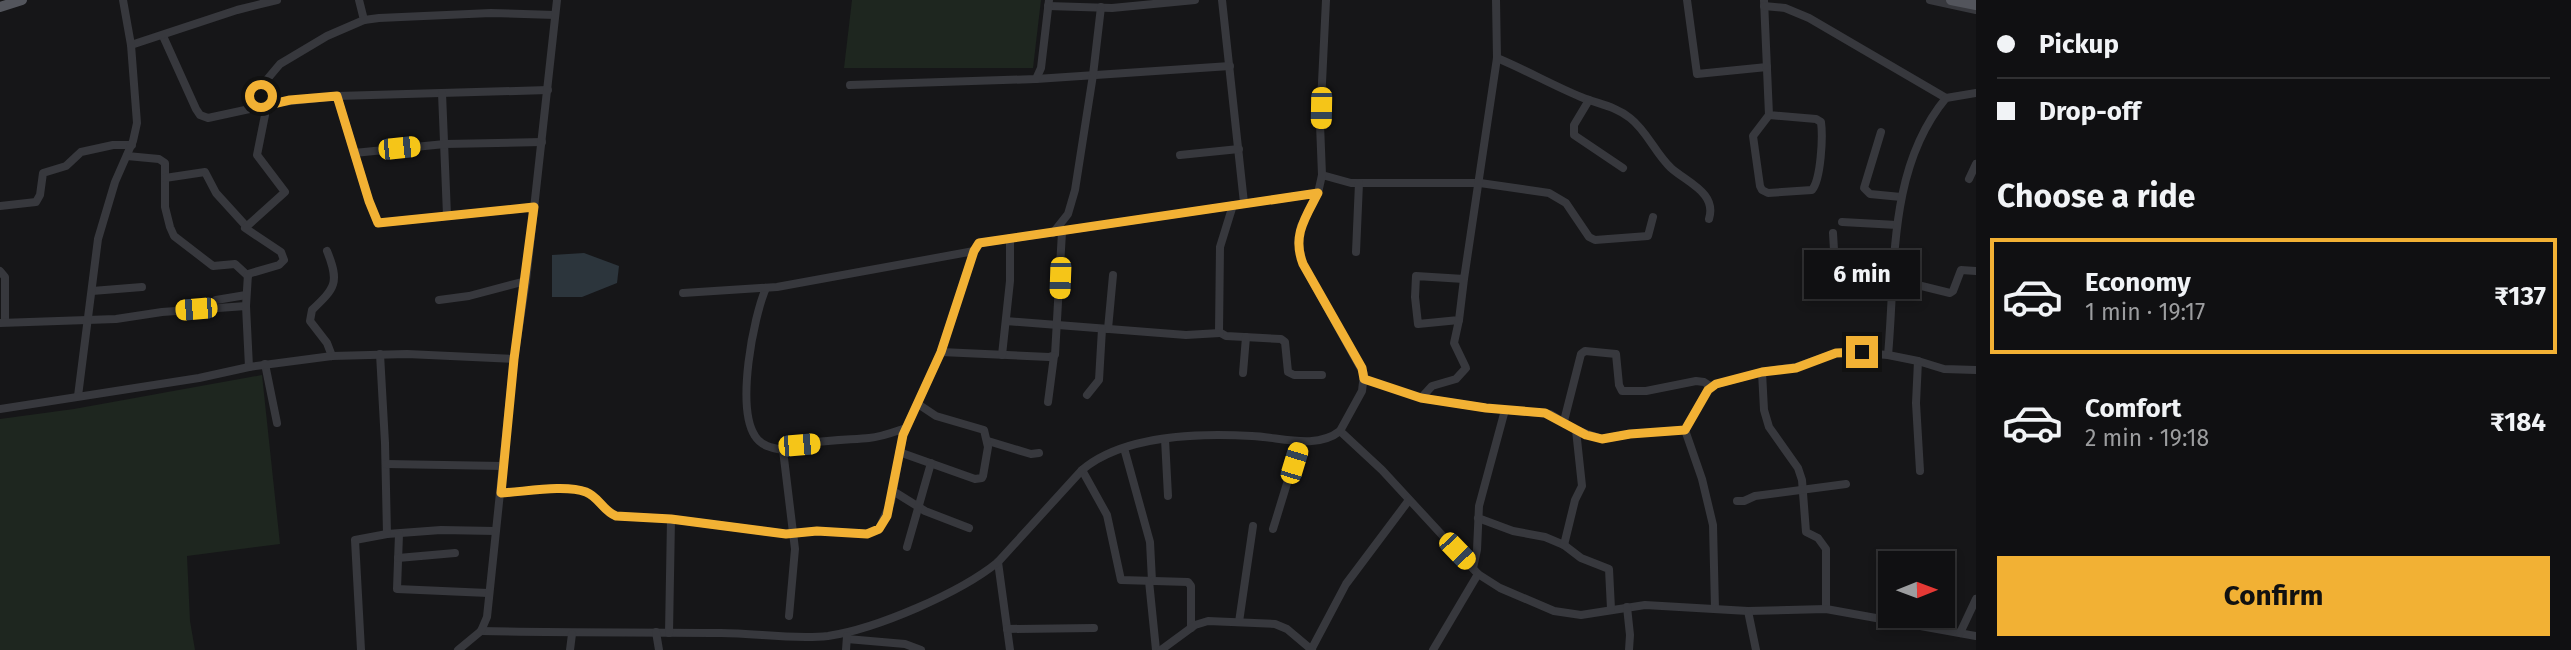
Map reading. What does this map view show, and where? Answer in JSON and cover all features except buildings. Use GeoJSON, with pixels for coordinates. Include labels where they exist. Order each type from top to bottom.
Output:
{"type":"FeatureCollection","features":[{"type":"Feature","properties":{"kind":"main road"},"geometry":{"type":"LineString","coordinates":[[0,7],[22,0]]}},
{"type":"Feature","properties":{"kind":"main road"},"geometry":{"type":"LineString","coordinates":[[1948,2],[1976,5]]}},
{"type":"Feature","properties":{"kind":"street"},"geometry":{"type":"LineString","coordinates":[[78,396],[102,220],[115,181],[132,145],[137,123],[131,45],[123,0]]}},
{"type":"Feature","properties":{"kind":"street"},"geometry":{"type":"LineString","coordinates":[[131,45],[237,10],[277,0]]}},
{"type":"Feature","properties":{"kind":"street"},"geometry":{"type":"LineString","coordinates":[[359,0],[364,20]]}},
{"type":"Feature","properties":{"kind":"street"},"geometry":{"type":"LineString","coordinates":[[458,650],[486,624],[514,359],[526,281],[557,0]]}},
{"type":"Feature","properties":{"kind":"street"},"geometry":{"type":"LineString","coordinates":[[1036,79],[1041,68],[1048,3],[1101,8],[1195,0]]}},
{"type":"Feature","properties":{"kind":"street"},"geometry":{"type":"LineString","coordinates":[[1222,0],[1244,203]]}},
{"type":"Feature","properties":{"kind":"street"},"geometry":{"type":"LineString","coordinates":[[847,636],[934,599],[974,579],[998,562],[1092,461],[1124,448],[1165,439],[1249,435],[1300,441],[1326,440],[1340,432],[1360,396],[1364,379],[1362,368],[1303,264],[1298,249],[1301,226],[1318,193],[1322,175],[1320,124],[1326,0]]}},
{"type":"Feature","properties":{"kind":"street"},"geometry":{"type":"LineString","coordinates":[[1421,398],[1432,386],[1456,379],[1466,368],[1454,343],[1497,58],[1496,0]]}},
{"type":"Feature","properties":{"kind":"street"},"geometry":{"type":"LineString","coordinates":[[1687,0],[1697,74],[1767,67]]}},
{"type":"Feature","properties":{"kind":"street"},"geometry":{"type":"LineString","coordinates":[[1930,0],[1976,10]]}},
{"type":"Feature","properties":{"kind":"street"},"geometry":{"type":"LineString","coordinates":[[1769,116],[1816,119],[1821,122],[1816,183],[1812,190],[1768,193],[1762,190],[1754,136],[1769,116],[1764,3],[1809,18],[1946,98],[1976,93]]}},
{"type":"Feature","properties":{"kind":"street"},"geometry":{"type":"LineString","coordinates":[[1048,402],[1058,325],[1058,232],[1068,214],[1075,190],[1101,8]]}},
{"type":"Feature","properties":{"kind":"street"},"geometry":{"type":"LineString","coordinates":[[246,226],[285,192],[258,157],[264,106],[262,87],[280,64],[315,41],[364,20],[491,13],[555,15]]}},
{"type":"Feature","properties":{"kind":"street"},"geometry":{"type":"LineString","coordinates":[[163,36],[196,109],[203,117],[213,118],[290,100],[337,96],[548,90]]}},
{"type":"Feature","properties":{"kind":"street"},"geometry":{"type":"LineString","coordinates":[[1497,58],[1619,111],[1639,125],[1651,145],[1671,168],[1708,198],[1711,208],[1709,219]]}},
{"type":"Feature","properties":{"kind":"street"},"geometry":{"type":"LineString","coordinates":[[850,85],[1036,79],[1230,66]]}},
{"type":"Feature","properties":{"kind":"street"},"geometry":{"type":"LineString","coordinates":[[442,93],[447,215]]}},
{"type":"Feature","properties":{"kind":"street"},"geometry":{"type":"LineString","coordinates":[[337,96],[378,223],[534,207]]}},
{"type":"Feature","properties":{"kind":"street"},"geometry":{"type":"LineString","coordinates":[[1888,355],[1901,197],[1915,150],[1946,98]]}},
{"type":"Feature","properties":{"kind":"street"},"geometry":{"type":"LineString","coordinates":[[1590,100],[1574,125],[1574,135],[1623,167]]}},
{"type":"Feature","properties":{"kind":"street"},"geometry":{"type":"LineString","coordinates":[[1881,132],[1864,188],[1870,194],[1901,197]]}},
{"type":"Feature","properties":{"kind":"street"},"geometry":{"type":"LineString","coordinates":[[354,153],[445,144],[542,142]]}},
{"type":"Feature","properties":{"kind":"street"},"geometry":{"type":"LineString","coordinates":[[0,206],[36,202],[40,195],[43,173],[66,166],[81,152],[113,145],[132,145]]}},
{"type":"Feature","properties":{"kind":"street"},"geometry":{"type":"LineString","coordinates":[[1180,155],[1239,149]]}},
{"type":"Feature","properties":{"kind":"street"},"geometry":{"type":"LineString","coordinates":[[127,156],[163,161],[166,166],[165,207],[174,236],[207,262],[218,266],[235,264],[248,276]]}},
{"type":"Feature","properties":{"kind":"street"},"geometry":{"type":"LineString","coordinates":[[1969,179],[1976,164]]}},
{"type":"Feature","properties":{"kind":"street"},"geometry":{"type":"LineString","coordinates":[[165,178],[205,172],[216,193],[246,226],[246,230],[281,252],[284,258],[280,265],[251,272],[248,276],[246,306],[249,367]]}},
{"type":"Feature","properties":{"kind":"street"},"geometry":{"type":"LineString","coordinates":[[1322,175],[1359,183],[1480,183],[1540,191],[1560,198],[1589,237],[1595,240],[1648,236],[1653,217]]}},
{"type":"Feature","properties":{"kind":"street"},"geometry":{"type":"LineString","coordinates":[[1356,251],[1359,183]]}},
{"type":"Feature","properties":{"kind":"street"},"geometry":{"type":"LineString","coordinates":[[501,493],[581,491],[595,497],[613,515],[671,519],[793,534],[817,531],[862,534],[873,532],[883,524],[906,428],[941,352],[979,243],[1318,193]]}},
{"type":"Feature","properties":{"kind":"street"},"geometry":{"type":"LineString","coordinates":[[1220,333],[1217,318],[1219,261],[1223,234],[1233,205]]}},
{"type":"Feature","properties":{"kind":"street"},"geometry":{"type":"LineString","coordinates":[[1842,222],[1897,225]]}},
{"type":"Feature","properties":{"kind":"street"},"geometry":{"type":"LineString","coordinates":[[1833,233],[1836,273],[1894,280],[1950,293],[1961,270],[1976,271]]}},
{"type":"Feature","properties":{"kind":"street"},"geometry":{"type":"LineString","coordinates":[[1002,355],[1010,281],[1010,238]]}},
{"type":"Feature","properties":{"kind":"street"},"geometry":{"type":"LineString","coordinates":[[327,251],[334,281],[328,297],[312,310],[310,321],[327,343],[332,356]]}},
{"type":"Feature","properties":{"kind":"street"},"geometry":{"type":"LineString","coordinates":[[683,293],[766,288],[974,251]]}},
{"type":"Feature","properties":{"kind":"street"},"geometry":{"type":"LineString","coordinates":[[0,271],[5,277],[2,323],[87,320],[246,306]]}},
{"type":"Feature","properties":{"kind":"street"},"geometry":{"type":"LineString","coordinates":[[1087,395],[1099,380],[1113,275]]}},
{"type":"Feature","properties":{"kind":"street"},"geometry":{"type":"LineString","coordinates":[[1459,320],[1418,324],[1416,276],[1464,279]]}},
{"type":"Feature","properties":{"kind":"street"},"geometry":{"type":"LineString","coordinates":[[439,300],[469,296],[526,281]]}},
{"type":"Feature","properties":{"kind":"street"},"geometry":{"type":"LineString","coordinates":[[92,291],[142,287]]}},
{"type":"Feature","properties":{"kind":"street"},"geometry":{"type":"LineString","coordinates":[[766,288],[753,327],[747,383],[752,432],[760,442],[783,450],[799,445],[876,437],[906,428]]}},
{"type":"Feature","properties":{"kind":"street"},"geometry":{"type":"LineString","coordinates":[[216,300],[246,295]]}},
{"type":"Feature","properties":{"kind":"street"},"geometry":{"type":"LineString","coordinates":[[1006,321],[1195,335],[1220,333],[1283,340],[1288,372],[1294,375],[1322,375]]}},
{"type":"Feature","properties":{"kind":"street"},"geometry":{"type":"LineString","coordinates":[[1243,373],[1246,337]]}},
{"type":"Feature","properties":{"kind":"street"},"geometry":{"type":"LineString","coordinates":[[1564,421],[1581,354],[1585,351],[1616,354],[1622,391],[1658,389],[1696,381],[1710,386],[1762,372],[1796,368],[1836,353],[1888,355],[1944,369],[1976,370]]}},
{"type":"Feature","properties":{"kind":"street"},"geometry":{"type":"LineString","coordinates":[[941,352],[1054,356]]}},
{"type":"Feature","properties":{"kind":"street"},"geometry":{"type":"LineString","coordinates":[[380,354],[387,534]]}},
{"type":"Feature","properties":{"kind":"street"},"geometry":{"type":"LineString","coordinates":[[0,409],[200,378],[265,364],[332,356],[463,355],[514,359]]}},
{"type":"Feature","properties":{"kind":"street"},"geometry":{"type":"LineString","coordinates":[[1918,361],[1916,403],[1920,471]]}},
{"type":"Feature","properties":{"kind":"street"},"geometry":{"type":"LineString","coordinates":[[265,364],[276,424]]}},
{"type":"Feature","properties":{"kind":"street"},"geometry":{"type":"LineString","coordinates":[[1762,372],[1764,410],[1769,427],[1798,468],[1804,489],[1806,532],[1818,538],[1826,549],[1826,609]]}},
{"type":"Feature","properties":{"kind":"street"},"geometry":{"type":"LineString","coordinates":[[1364,379],[1421,398],[1545,413],[1564,421],[1576,430],[1605,439],[1630,434],[1685,430]]}},
{"type":"Feature","properties":{"kind":"street"},"geometry":{"type":"LineString","coordinates":[[1710,386],[1685,430],[1702,479],[1713,524],[1715,609]]}},
{"type":"Feature","properties":{"kind":"street"},"geometry":{"type":"LineString","coordinates":[[900,452],[975,479],[982,478],[986,468],[988,440],[981,428],[936,416],[918,404]]}},
{"type":"Feature","properties":{"kind":"street"},"geometry":{"type":"LineString","coordinates":[[1433,650],[1476,571],[1481,495],[1505,410]]}},
{"type":"Feature","properties":{"kind":"street"},"geometry":{"type":"LineString","coordinates":[[1564,545],[1575,500],[1582,486],[1576,430]]}},
{"type":"Feature","properties":{"kind":"street"},"geometry":{"type":"LineString","coordinates":[[1340,432],[1363,450],[1476,571],[1500,588],[1554,611],[1576,615],[1645,605],[1748,611],[1826,609],[1976,636]]}},
{"type":"Feature","properties":{"kind":"street"},"geometry":{"type":"LineString","coordinates":[[1165,439],[1168,496]]}},
{"type":"Feature","properties":{"kind":"street"},"geometry":{"type":"LineString","coordinates":[[988,440],[1028,453],[1039,453]]}},
{"type":"Feature","properties":{"kind":"street"},"geometry":{"type":"LineString","coordinates":[[1273,529],[1300,441]]}},
{"type":"Feature","properties":{"kind":"street"},"geometry":{"type":"LineString","coordinates":[[1124,448],[1150,542],[1151,581],[1159,650],[1198,623],[1208,621],[1282,626],[1311,650],[1346,584],[1409,500]]}},
{"type":"Feature","properties":{"kind":"street"},"geometry":{"type":"LineString","coordinates":[[783,450],[795,554],[789,616]]}},
{"type":"Feature","properties":{"kind":"street"},"geometry":{"type":"LineString","coordinates":[[907,547],[931,463]]}},
{"type":"Feature","properties":{"kind":"street"},"geometry":{"type":"LineString","coordinates":[[386,464],[503,466]]}},
{"type":"Feature","properties":{"kind":"street"},"geometry":{"type":"LineString","coordinates":[[1082,470],[1107,515],[1118,556],[1120,578],[1190,584],[1191,628]]}},
{"type":"Feature","properties":{"kind":"street"},"geometry":{"type":"LineString","coordinates":[[1737,501],[1755,496],[1846,484]]}},
{"type":"Feature","properties":{"kind":"street"},"geometry":{"type":"LineString","coordinates":[[893,491],[919,507],[970,528]]}},
{"type":"Feature","properties":{"kind":"street"},"geometry":{"type":"LineString","coordinates":[[1478,518],[1513,531],[1545,537],[1564,545],[1581,558],[1610,570],[1611,609]]}},
{"type":"Feature","properties":{"kind":"street"},"geometry":{"type":"LineString","coordinates":[[669,632],[671,519]]}},
{"type":"Feature","properties":{"kind":"street"},"geometry":{"type":"LineString","coordinates":[[1238,622],[1253,526]]}},
{"type":"Feature","properties":{"kind":"street"},"geometry":{"type":"LineString","coordinates":[[361,650],[357,538],[441,530],[495,531]]}},
{"type":"Feature","properties":{"kind":"street"},"geometry":{"type":"LineString","coordinates":[[399,534],[397,589],[488,593]]}},
{"type":"Feature","properties":{"kind":"street"},"geometry":{"type":"LineString","coordinates":[[398,558],[455,553]]}},
{"type":"Feature","properties":{"kind":"street"},"geometry":{"type":"LineString","coordinates":[[998,562],[1010,650]]}},
{"type":"Feature","properties":{"kind":"street"},"geometry":{"type":"LineString","coordinates":[[1960,633],[1976,599]]}},
{"type":"Feature","properties":{"kind":"street"},"geometry":{"type":"LineString","coordinates":[[1627,607],[1629,650]]}},
{"type":"Feature","properties":{"kind":"street"},"geometry":{"type":"LineString","coordinates":[[1748,611],[1756,650]]}},
{"type":"Feature","properties":{"kind":"street"},"geometry":{"type":"LineString","coordinates":[[1007,629],[1094,628]]}},
{"type":"Feature","properties":{"kind":"street"},"geometry":{"type":"LineString","coordinates":[[481,631],[847,636],[905,644],[920,650]]}},
{"type":"Feature","properties":{"kind":"street"},"geometry":{"type":"LineString","coordinates":[[656,632],[659,650]]}},
{"type":"Feature","properties":{"kind":"street"},"geometry":{"type":"LineString","coordinates":[[570,650],[572,634]]}},
{"type":"Feature","properties":{"kind":"street"},"geometry":{"type":"LineString","coordinates":[[846,650],[847,636]]}},
{"type":"Feature","properties":{"kind":"shaded area"},"geometry":{"type":"Polygon","coordinates":[[[852,0],[1041,0],[1033,68],[844,68],[852,0]]]}},
{"type":"Feature","properties":{"kind":"shaded area"},"geometry":{"type":"Polygon","coordinates":[[[584,253],[619,266],[617,283],[582,297],[552,297],[552,255],[584,253]]]}},
{"type":"Feature","properties":{"kind":"shaded area"},"geometry":{"type":"Polygon","coordinates":[[[262,375],[280,544],[187,556],[190,621],[195,650],[0,650],[0,419],[74,409],[262,375]]]}},
{"type":"Feature","properties":{"kind":"route"},"geometry":{"type":"LineString","coordinates":[[261,96],[264,106],[290,100],[337,96],[378,223],[534,207],[514,359],[501,493],[568,489],[581,491],[595,497],[609,513],[616,516],[671,519],[780,534],[817,531],[862,534],[873,532],[879,529],[887,516],[903,435],[941,352],[979,243],[1318,193],[1298,235],[1298,249],[1303,264],[1362,368],[1364,379],[1413,396],[1486,408],[1545,413],[1586,435],[1609,439],[1630,434],[1685,430],[1710,386],[1762,372],[1796,368],[1836,353],[1862,352]]}}]}
